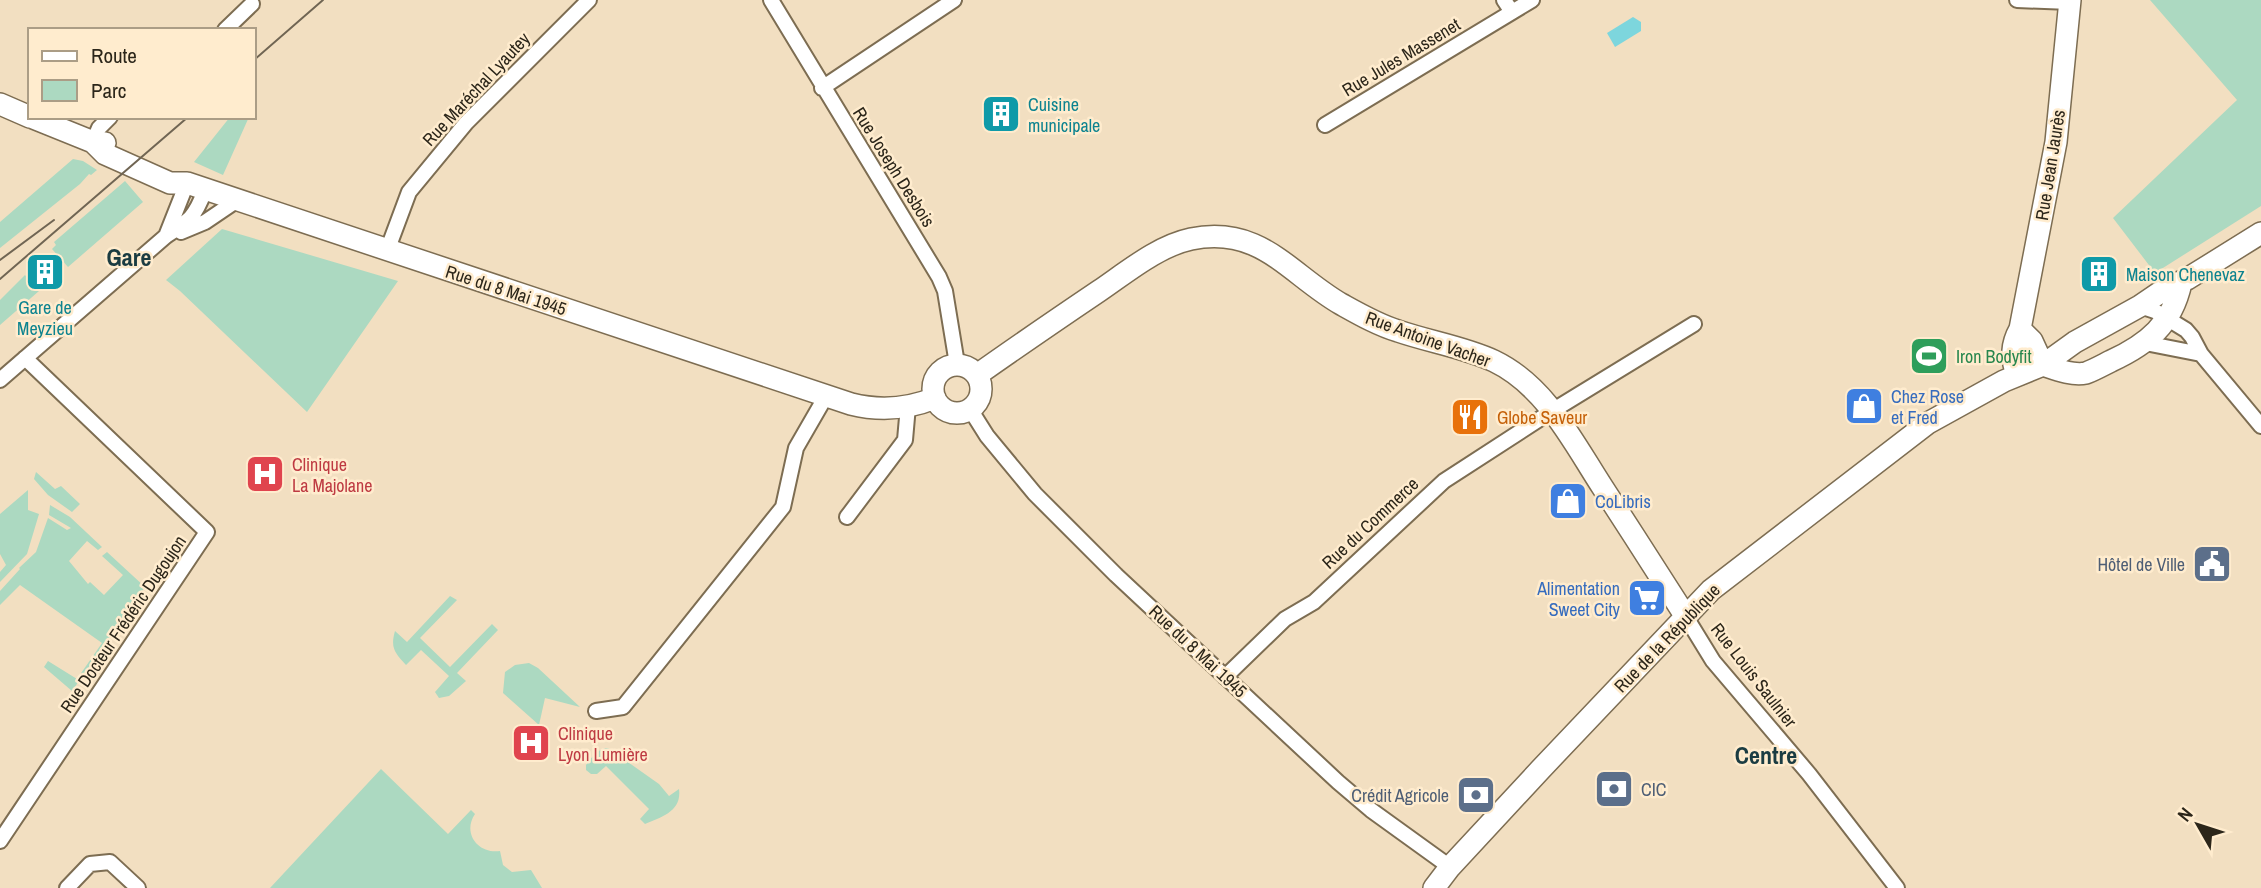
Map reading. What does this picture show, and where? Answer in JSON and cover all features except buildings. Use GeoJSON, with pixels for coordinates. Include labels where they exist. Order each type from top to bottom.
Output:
{"type":"FeatureCollection","features":[{"type":"Feature","properties":{"kind":"street","name":"Rue Maréchal Lyautey"},"geometry":{"type":"LineString","coordinates":[[387,251],[409,192],[466,123],[589,0]]}},
{"type":"Feature","properties":{"kind":"street","name":"Rue Joseph Desbois"},"geometry":{"type":"LineString","coordinates":[[771,0],[939,277],[945,290],[957,364]]}},
{"type":"Feature","properties":{"kind":"street"},"geometry":{"type":"LineString","coordinates":[[822,88],[954,0]]}},
{"type":"Feature","properties":{"kind":"street","name":"Rue Jules Massenet"},"geometry":{"type":"LineString","coordinates":[[1325,125],[1508,6],[1532,0]]}},
{"type":"Feature","properties":{"kind":"street"},"geometry":{"type":"LineString","coordinates":[[2017,0],[2070,1]]}},
{"type":"Feature","properties":{"kind":"street","name":"Rue Jean Jaurès"},"geometry":{"type":"LineString","coordinates":[[2017,375],[2012,351],[2020,329],[2056,142],[2070,1]]}},
{"type":"Feature","properties":{"kind":"street"},"geometry":{"type":"LineString","coordinates":[[227,28],[252,4]]}},
{"type":"Feature","properties":{"kind":"street","name":"Rue du 8 Mai 1945"},"geometry":{"type":"LineString","coordinates":[[0,104],[28,116]]}},
{"type":"Feature","properties":{"kind":"street","name":"Rue du 8 Mai 1945"},"geometry":{"type":"LineString","coordinates":[[36,119],[93,142],[105,154],[170,183],[196,187],[826,396],[873,408],[908,406],[934,398]]}},
{"type":"Feature","properties":{"kind":"street"},"geometry":{"type":"LineString","coordinates":[[93,142],[99,128],[108,119]]}},
{"type":"Feature","properties":{"kind":"street"},"geometry":{"type":"LineString","coordinates":[[166,236],[196,187]]}},
{"type":"Feature","properties":{"kind":"street"},"geometry":{"type":"LineString","coordinates":[[0,380],[166,236],[197,213],[196,187]]}},
{"type":"Feature","properties":{"kind":"street"},"geometry":{"type":"LineString","coordinates":[[166,236],[205,222],[236,201]]}},
{"type":"Feature","properties":{"kind":"street","name":"Rue de la République"},"geometry":{"type":"LineString","coordinates":[[1434,888],[1450,867],[1711,590],[1928,423],[2017,375],[2043,365],[2075,342],[2165,289],[2181,283],[2261,233]]}},
{"type":"Feature","properties":{"kind":"street","name":"Rue Antoine Vacher"},"geometry":{"type":"LineString","coordinates":[[977,374],[1175,244],[1192,239],[1223,238],[1255,245],[1281,258],[1337,302],[1366,318],[1397,331],[1495,362],[1519,377],[1552,411],[1686,617]]}},
{"type":"Feature","properties":{"kind":"street"},"geometry":{"type":"LineString","coordinates":[[2020,329],[2032,341],[2043,365],[2066,372],[2087,372],[2145,342],[2168,319],[2177,302],[2181,283]]}},
{"type":"Feature","properties":{"kind":"street"},"geometry":{"type":"LineString","coordinates":[[2140,306],[2183,327],[2201,354],[2259,422]]}},
{"type":"Feature","properties":{"kind":"street","name":"Rue du Commerce"},"geometry":{"type":"LineString","coordinates":[[1225,677],[1285,619],[1314,603],[1444,481],[1694,324]]}},
{"type":"Feature","properties":{"kind":"street"},"geometry":{"type":"LineString","coordinates":[[2075,342],[2072,352],[2074,359],[2078,366],[2087,372]]}},
{"type":"Feature","properties":{"kind":"street"},"geometry":{"type":"LineString","coordinates":[[2145,342],[2201,354]]}},
{"type":"Feature","properties":{"kind":"street","name":"Rue Docteur Frédéric Dugoujon"},"geometry":{"type":"LineString","coordinates":[[0,841],[207,533],[25,358]]}},
{"type":"Feature","properties":{"kind":"street"},"geometry":{"type":"LineString","coordinates":[[957,364],[972,369],[977,374],[982,390],[970,410],[962,413],[946,410],[934,398],[937,375],[942,369],[957,364]]}},
{"type":"Feature","properties":{"kind":"street"},"geometry":{"type":"LineString","coordinates":[[596,711],[623,706],[783,507],[796,448],[826,396]]}},
{"type":"Feature","properties":{"kind":"street"},"geometry":{"type":"LineString","coordinates":[[847,517],[905,440],[908,406]]}},
{"type":"Feature","properties":{"kind":"street","name":"Rue du 8 Mai 1945"},"geometry":{"type":"LineString","coordinates":[[970,410],[995,446],[1035,494],[1116,575],[1371,810],[1450,867]]}},
{"type":"Feature","properties":{"kind":"street","name":"Rue Louis Saulnier"},"geometry":{"type":"LineString","coordinates":[[1686,617],[1713,661],[1809,774],[1897,888]]}},
{"type":"Feature","properties":{"kind":"street"},"geometry":{"type":"LineString","coordinates":[[67,888],[90,864],[110,862],[138,888]]}},
{"type":"Feature","properties":{"kind":"green space"},"geometry":{"type":"Polygon","coordinates":[[[2150,0],[2261,0],[2261,206],[2155,273],[2113,218],[2237,100],[2150,0]]]}},
{"type":"Feature","properties":{"kind":"green space"},"geometry":{"type":"Polygon","coordinates":[[[228,119],[248,119],[223,175],[194,162],[228,119]]]}},
{"type":"Feature","properties":{"kind":"green space"},"geometry":{"type":"Polygon","coordinates":[[[73,159],[83,161],[97,170],[0,248],[0,222],[73,159]]]}},
{"type":"Feature","properties":{"kind":"green space"},"geometry":{"type":"Polygon","coordinates":[[[125,181],[143,202],[68,267],[52,249],[56,245],[54,242],[125,181]]]}},
{"type":"Feature","properties":{"kind":"green space"},"geometry":{"type":"Polygon","coordinates":[[[222,229],[398,281],[307,412],[166,280],[222,229]]]}},
{"type":"Feature","properties":{"kind":"green space"},"geometry":{"type":"Polygon","coordinates":[[[25,275],[39,291],[0,325],[0,300],[25,275]]]}},
{"type":"Feature","properties":{"kind":"green space"},"geometry":{"type":"Polygon","coordinates":[[[36,472],[55,489],[61,486],[80,504],[72,512],[48,495],[34,479],[36,472]]]}},
{"type":"Feature","properties":{"kind":"green space"},"geometry":{"type":"Polygon","coordinates":[[[28,490],[28,510],[39,514],[27,554],[0,582],[0,572],[6,565],[0,554],[0,514],[28,490]]]}},
{"type":"Feature","properties":{"kind":"green space"},"geometry":{"type":"Polygon","coordinates":[[[50,505],[70,517],[102,547],[98,550],[87,541],[69,561],[88,584],[90,582],[104,595],[123,575],[102,556],[107,552],[145,587],[72,691],[44,667],[48,661],[77,679],[102,643],[20,585],[0,605],[0,591],[36,552],[48,518],[67,530],[71,528],[49,515],[50,505]]]}},
{"type":"Feature","properties":{"kind":"green space"},"geometry":{"type":"Polygon","coordinates":[[[450,596],[457,600],[420,638],[450,667],[492,624],[498,630],[457,673],[466,681],[449,696],[439,698],[435,692],[449,676],[421,650],[406,665],[394,650],[393,642],[395,631],[407,642],[450,596]]]}},
{"type":"Feature","properties":{"kind":"green space"},"geometry":{"type":"Polygon","coordinates":[[[529,663],[580,707],[545,698],[539,725],[503,693],[505,672],[515,665],[529,663]]]}},
{"type":"Feature","properties":{"kind":"green space"},"geometry":{"type":"Polygon","coordinates":[[[608,748],[659,784],[669,796],[679,789],[674,808],[664,816],[645,824],[640,819],[649,809],[606,766],[597,774],[586,770],[586,765],[596,754],[608,748]]]}},
{"type":"Feature","properties":{"kind":"green space"},"geometry":{"type":"Polygon","coordinates":[[[381,769],[448,834],[471,810],[475,814],[470,828],[474,841],[485,849],[500,851],[503,865],[512,872],[531,870],[542,888],[270,888],[381,769]]]}},
{"type":"Feature","properties":{"kind":"water"},"geometry":{"type":"Polygon","coordinates":[[[1633,17],[1641,22],[1641,31],[1615,47],[1607,33],[1633,17]]]}},
{"type":"Feature","properties":{"kind":"tram line"},"geometry":{"type":"LineString","coordinates":[[256,58],[323,0]]}},
{"type":"Feature","properties":{"kind":"tram line"},"geometry":{"type":"LineString","coordinates":[[0,279],[186,119]]}},
{"type":"Feature","properties":{"kind":"tram line"},"geometry":{"type":"LineString","coordinates":[[0,260],[54,220]]}},
{"type":"Feature","properties":{"kind":"place","name":"Cuisine municipale"},"geometry":{"type":"Point","coordinates":[1001,114]}},
{"type":"Feature","properties":{"kind":"place","name":"Gare de Meyzieu"},"geometry":{"type":"Point","coordinates":[45,272]}},
{"type":"Feature","properties":{"kind":"place","name":"Maison Chenevaz"},"geometry":{"type":"Point","coordinates":[2099,274]}},
{"type":"Feature","properties":{"kind":"place","name":"Iron Bodyfit"},"geometry":{"type":"Point","coordinates":[1929,356]}},
{"type":"Feature","properties":{"kind":"place","name":"Chez Rose et Fred"},"geometry":{"type":"Point","coordinates":[1864,406]}},
{"type":"Feature","properties":{"kind":"place","name":"Globe Saveur"},"geometry":{"type":"Point","coordinates":[1470,417]}},
{"type":"Feature","properties":{"kind":"place","name":"Clinique La Majolane"},"geometry":{"type":"Point","coordinates":[265,474]}},
{"type":"Feature","properties":{"kind":"place","name":"CoLibris"},"geometry":{"type":"Point","coordinates":[1568,501]}},
{"type":"Feature","properties":{"kind":"place","name":"Hôtel de Ville"},"geometry":{"type":"Point","coordinates":[2212,564]}},
{"type":"Feature","properties":{"kind":"place","name":"Alimentation Sweet City"},"geometry":{"type":"Point","coordinates":[1647,598]}},
{"type":"Feature","properties":{"kind":"place","name":"Clinique Lyon Lumière"},"geometry":{"type":"Point","coordinates":[531,743]}},
{"type":"Feature","properties":{"kind":"place","name":"CIC"},"geometry":{"type":"Point","coordinates":[1614,789]}},
{"type":"Feature","properties":{"kind":"place","name":"Crédit Agricole"},"geometry":{"type":"Point","coordinates":[1476,795]}},
{"type":"Feature","properties":{"kind":"district","name":"Gare"},"geometry":{"type":"Point","coordinates":[129,257]}},
{"type":"Feature","properties":{"kind":"district","name":"Centre"},"geometry":{"type":"Point","coordinates":[1766,755]}}]}
